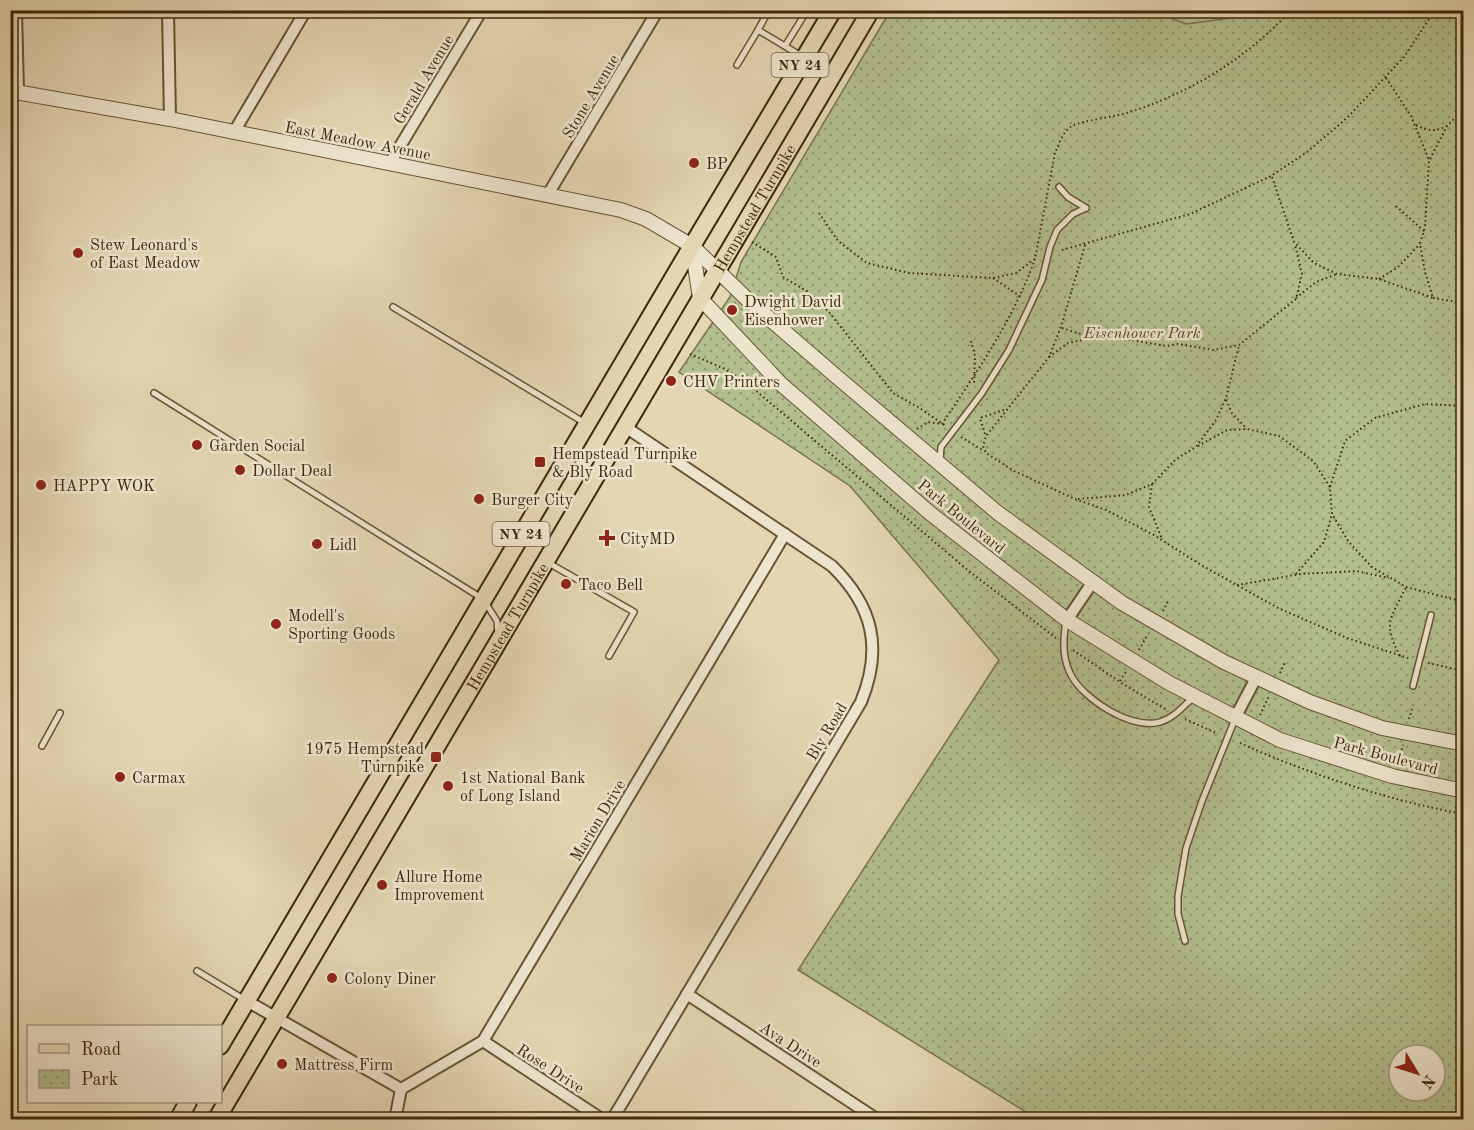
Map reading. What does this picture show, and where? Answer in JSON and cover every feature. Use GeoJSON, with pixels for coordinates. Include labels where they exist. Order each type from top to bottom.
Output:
{"type":"FeatureCollection","features":[{"type":"Feature","properties":{"kind":"main road","name":"Hempstead Turnpike"},"geometry":{"type":"LineString","coordinates":[[222,1043],[483,598],[833,10]]}},
{"type":"Feature","properties":{"kind":"main road","name":"Hempstead Turnpike"},"geometry":{"type":"LineString","coordinates":[[216,1119],[871,10]]}},
{"type":"Feature","properties":{"kind":"main road"},"geometry":{"type":"LineString","coordinates":[[178,1119],[187,1103]]}},
{"type":"Feature","properties":{"kind":"street"},"geometry":{"type":"LineString","coordinates":[[14,91],[16,10]]}},
{"type":"Feature","properties":{"kind":"street"},"geometry":{"type":"LineString","coordinates":[[168,10],[170,119]]}},
{"type":"Feature","properties":{"kind":"street"},"geometry":{"type":"LineString","coordinates":[[234,132],[306,10]]}},
{"type":"Feature","properties":{"kind":"street","name":"Gerald Avenue"},"geometry":{"type":"LineString","coordinates":[[390,163],[482,10]]}},
{"type":"Feature","properties":{"kind":"street","name":"Stone Avenue"},"geometry":{"type":"LineString","coordinates":[[548,196],[658,10]]}},
{"type":"Feature","properties":{"kind":"street","name":"East Meadow Avenue"},"geometry":{"type":"LineString","coordinates":[[14,91],[170,119],[604,206],[637,215],[656,224],[692,246],[716,270]]}},
{"type":"Feature","properties":{"kind":"street"},"geometry":{"type":"LineString","coordinates":[[692,246],[700,298]]}},
{"type":"Feature","properties":{"kind":"street","name":"Park Boulevard"},"geometry":{"type":"LineString","coordinates":[[716,270],[939,465],[998,513],[1092,583],[1156,623],[1256,678],[1310,702],[1382,728],[1464,744]]}},
{"type":"Feature","properties":{"kind":"street","name":"Park Boulevard"},"geometry":{"type":"LineString","coordinates":[[700,298],[781,384],[839,436],[931,514],[1066,620],[1169,683],[1280,740],[1395,777],[1464,791]]}},
{"type":"Feature","properties":{"kind":"street","name":"Bly Road"},"geometry":{"type":"LineString","coordinates":[[612,1119],[861,702],[869,683],[873,647],[870,624],[859,597],[849,582],[832,566],[624,426]]}},
{"type":"Feature","properties":{"kind":"street","name":"Marion Drive"},"geometry":{"type":"LineString","coordinates":[[401,1089],[483,1041],[785,534]]}},
{"type":"Feature","properties":{"kind":"street"},"geometry":{"type":"LineString","coordinates":[[1066,620],[1092,583]]}},
{"type":"Feature","properties":{"kind":"street"},"geometry":{"type":"LineString","coordinates":[[1235,718],[1256,678]]}},
{"type":"Feature","properties":{"kind":"street","name":"Ava Drive"},"geometry":{"type":"LineString","coordinates":[[687,994],[878,1119]]}},
{"type":"Feature","properties":{"kind":"street"},"geometry":{"type":"LineString","coordinates":[[247,1001],[401,1089],[395,1119]]}},
{"type":"Feature","properties":{"kind":"street","name":"Rose Drive"},"geometry":{"type":"LineString","coordinates":[[483,1041],[603,1119]]}},
{"type":"Feature","properties":{"kind":"lane"},"geometry":{"type":"LineString","coordinates":[[737,65],[769,10]]}},
{"type":"Feature","properties":{"kind":"lane"},"geometry":{"type":"LineString","coordinates":[[785,46],[803,17]]}},
{"type":"Feature","properties":{"kind":"lane"},"geometry":{"type":"LineString","coordinates":[[758,30],[805,57]]}},
{"type":"Feature","properties":{"kind":"lane"},"geometry":{"type":"LineString","coordinates":[[939,465],[941,447],[982,393],[1009,350],[1042,280],[1050,247],[1057,230],[1073,214],[1086,208],[1068,197],[1059,187]]}},
{"type":"Feature","properties":{"kind":"lane"},"geometry":{"type":"LineString","coordinates":[[393,307],[586,424]]}},
{"type":"Feature","properties":{"kind":"lane"},"geometry":{"type":"LineString","coordinates":[[154,393],[483,598],[497,621],[499,638]]}},
{"type":"Feature","properties":{"kind":"lane"},"geometry":{"type":"LineString","coordinates":[[545,561],[634,612],[609,656]]}},
{"type":"Feature","properties":{"kind":"lane"},"geometry":{"type":"LineString","coordinates":[[1413,686],[1431,615]]}},
{"type":"Feature","properties":{"kind":"lane"},"geometry":{"type":"LineString","coordinates":[[1066,620],[1063,643],[1070,675],[1084,693],[1094,701],[1128,720],[1147,724],[1162,722],[1195,696]]}},
{"type":"Feature","properties":{"kind":"lane"},"geometry":{"type":"LineString","coordinates":[[42,746],[60,713]]}},
{"type":"Feature","properties":{"kind":"lane"},"geometry":{"type":"LineString","coordinates":[[1185,941],[1178,914],[1178,897],[1186,848],[1235,718]]}},
{"type":"Feature","properties":{"kind":"lane"},"geometry":{"type":"LineString","coordinates":[[197,972],[247,1001]]}},
{"type":"Feature","properties":{"kind":"path"},"geometry":{"type":"LineString","coordinates":[[942,424],[975,374],[1020,296],[1035,259],[1055,153],[1071,126],[1129,112],[1179,93],[1239,58],[1291,10]]}},
{"type":"Feature","properties":{"kind":"path"},"geometry":{"type":"LineString","coordinates":[[1062,250],[1190,214],[1271,176],[1307,152],[1347,118],[1404,57],[1435,10]]}},
{"type":"Feature","properties":{"kind":"path"},"geometry":{"type":"LineString","coordinates":[[1386,78],[1415,124],[1429,161]]}},
{"type":"Feature","properties":{"kind":"path"},"geometry":{"type":"LineString","coordinates":[[1379,279],[1398,267],[1420,244],[1424,231],[1429,161],[1447,126],[1464,109]]}},
{"type":"Feature","properties":{"kind":"path"},"geometry":{"type":"LineString","coordinates":[[1415,124],[1429,131],[1447,126]]}},
{"type":"Feature","properties":{"kind":"path"},"geometry":{"type":"LineString","coordinates":[[1271,176],[1294,242],[1302,274],[1296,298]]}},
{"type":"Feature","properties":{"kind":"path"},"geometry":{"type":"LineString","coordinates":[[1396,206],[1424,231]]}},
{"type":"Feature","properties":{"kind":"path"},"geometry":{"type":"LineString","coordinates":[[819,213],[838,241],[867,262],[909,273],[993,278],[1016,273],[1035,259]]}},
{"type":"Feature","properties":{"kind":"path"},"geometry":{"type":"LineString","coordinates":[[750,241],[776,256],[783,277],[808,292],[829,312],[893,393],[918,406],[953,432],[1014,471],[1074,499],[1106,510],[1278,608],[1347,638],[1400,656],[1464,671]]}},
{"type":"Feature","properties":{"kind":"path"},"geometry":{"type":"LineString","coordinates":[[1294,242],[1314,263],[1337,274],[1379,279],[1433,298],[1464,303]]}},
{"type":"Feature","properties":{"kind":"path"},"geometry":{"type":"LineString","coordinates":[[1049,357],[1061,327],[1085,244]]}},
{"type":"Feature","properties":{"kind":"path"},"geometry":{"type":"LineString","coordinates":[[1420,244],[1433,298]]}},
{"type":"Feature","properties":{"kind":"path"},"geometry":{"type":"LineString","coordinates":[[1061,327],[1093,338],[1131,340],[1167,346],[1179,344],[1213,350],[1239,345],[1316,282],[1337,274]]}},
{"type":"Feature","properties":{"kind":"path"},"geometry":{"type":"LineString","coordinates":[[993,278],[1020,296],[1029,307]]}},
{"type":"Feature","properties":{"kind":"path"},"geometry":{"type":"LineString","coordinates":[[985,451],[983,446],[986,435],[1049,357],[1068,344],[1093,338]]}},
{"type":"Feature","properties":{"kind":"path"},"geometry":{"type":"LineString","coordinates":[[970,341],[975,356],[974,393]]}},
{"type":"Feature","properties":{"kind":"path"},"geometry":{"type":"LineString","coordinates":[[1196,447],[1216,420],[1226,398],[1239,345]]}},
{"type":"Feature","properties":{"kind":"path"},"geometry":{"type":"LineString","coordinates":[[690,354],[725,369],[748,384],[970,572],[1037,625],[1174,714],[1224,736]]}},
{"type":"Feature","properties":{"kind":"path"},"geometry":{"type":"LineString","coordinates":[[1226,398],[1232,413],[1247,429]]}},
{"type":"Feature","properties":{"kind":"path"},"geometry":{"type":"LineString","coordinates":[[1295,575],[1324,542],[1332,514],[1330,487],[1345,441],[1375,418],[1425,404],[1464,406]]}},
{"type":"Feature","properties":{"kind":"path"},"geometry":{"type":"LineString","coordinates":[[986,435],[980,417],[1007,409]]}},
{"type":"Feature","properties":{"kind":"path"},"geometry":{"type":"LineString","coordinates":[[915,430],[928,422],[942,424]]}},
{"type":"Feature","properties":{"kind":"path"},"geometry":{"type":"LineString","coordinates":[[1074,499],[1125,495],[1152,484],[1176,459],[1227,430],[1247,429],[1279,436],[1313,461],[1330,487]]}},
{"type":"Feature","properties":{"kind":"path"},"geometry":{"type":"LineString","coordinates":[[1152,484],[1149,507],[1163,541]]}},
{"type":"Feature","properties":{"kind":"path"},"geometry":{"type":"LineString","coordinates":[[1332,514],[1348,541],[1372,567],[1406,586],[1464,602]]}},
{"type":"Feature","properties":{"kind":"path"},"geometry":{"type":"LineString","coordinates":[[1237,585],[1295,575],[1356,571],[1391,578]]}},
{"type":"Feature","properties":{"kind":"path"},"geometry":{"type":"LineString","coordinates":[[1400,656],[1390,637],[1389,623],[1406,586]]}},
{"type":"Feature","properties":{"kind":"path"},"geometry":{"type":"LineString","coordinates":[[1161,614],[1168,601]]}},
{"type":"Feature","properties":{"kind":"path"},"geometry":{"type":"LineString","coordinates":[[1137,653],[1151,629]]}},
{"type":"Feature","properties":{"kind":"path"},"geometry":{"type":"LineString","coordinates":[[1278,677],[1285,662]]}},
{"type":"Feature","properties":{"kind":"path"},"geometry":{"type":"LineString","coordinates":[[1120,681],[1129,666]]}},
{"type":"Feature","properties":{"kind":"path"},"geometry":{"type":"LineString","coordinates":[[1259,717],[1270,693]]}},
{"type":"Feature","properties":{"kind":"path"},"geometry":{"type":"LineString","coordinates":[[1408,725],[1412,709]]}},
{"type":"Feature","properties":{"kind":"path"},"geometry":{"type":"LineString","coordinates":[[1397,769],[1405,739]]}},
{"type":"Feature","properties":{"kind":"path"},"geometry":{"type":"LineString","coordinates":[[1240,743],[1278,760],[1421,807],[1464,814]]}},
{"type":"Feature","properties":{"kind":"green space"},"geometry":{"type":"Polygon","coordinates":[[[1246,10],[1238,17],[1186,24],[1153,11],[1246,10]]]}},
{"type":"Feature","properties":{"kind":"green space","name":"Eisenhower Park"},"geometry":{"type":"Polygon","coordinates":[[[890,11],[1463,11],[1463,1119],[1037,1119],[798,970],[999,660],[850,486],[679,372],[730,297],[741,262],[890,11]]]}},
{"type":"Feature","properties":{"kind":"place","name":"BP"},"geometry":{"type":"Point","coordinates":[694,163]}},
{"type":"Feature","properties":{"kind":"place","name":"Stew Leonard's of East Meadow"},"geometry":{"type":"Point","coordinates":[78,253]}},
{"type":"Feature","properties":{"kind":"place","name":"Dwight David Eisenhower"},"geometry":{"type":"Point","coordinates":[732,310]}},
{"type":"Feature","properties":{"kind":"place","name":"CHV Printers"},"geometry":{"type":"Point","coordinates":[671,381]}},
{"type":"Feature","properties":{"kind":"place","name":"Garden Social"},"geometry":{"type":"Point","coordinates":[197,445]}},
{"type":"Feature","properties":{"kind":"place","name":"Hempstead Turnpike & Bly Road"},"geometry":{"type":"Point","coordinates":[540,462]}},
{"type":"Feature","properties":{"kind":"place","name":"Dollar Deal"},"geometry":{"type":"Point","coordinates":[240,470]}},
{"type":"Feature","properties":{"kind":"place","name":"HAPPY WOK"},"geometry":{"type":"Point","coordinates":[41,485]}},
{"type":"Feature","properties":{"kind":"place","name":"Burger City"},"geometry":{"type":"Point","coordinates":[479,499]}},
{"type":"Feature","properties":{"kind":"place","name":"CityMD"},"geometry":{"type":"Point","coordinates":[607,538]}},
{"type":"Feature","properties":{"kind":"place","name":"Lidl"},"geometry":{"type":"Point","coordinates":[317,544]}},
{"type":"Feature","properties":{"kind":"place","name":"Taco Bell"},"geometry":{"type":"Point","coordinates":[566,584]}},
{"type":"Feature","properties":{"kind":"place","name":"Modell's Sporting Goods"},"geometry":{"type":"Point","coordinates":[276,624]}},
{"type":"Feature","properties":{"kind":"place","name":"1975 Hempstead Turnpike"},"geometry":{"type":"Point","coordinates":[436,757]}},
{"type":"Feature","properties":{"kind":"place","name":"Carmax"},"geometry":{"type":"Point","coordinates":[120,777]}},
{"type":"Feature","properties":{"kind":"place","name":"1st National Bank of Long Island"},"geometry":{"type":"Point","coordinates":[448,786]}},
{"type":"Feature","properties":{"kind":"place","name":"Allure Home Improvement"},"geometry":{"type":"Point","coordinates":[382,885]}},
{"type":"Feature","properties":{"kind":"place","name":"Colony Diner"},"geometry":{"type":"Point","coordinates":[332,978]}},
{"type":"Feature","properties":{"kind":"place","name":"Mattress Firm"},"geometry":{"type":"Point","coordinates":[282,1064]}}]}
